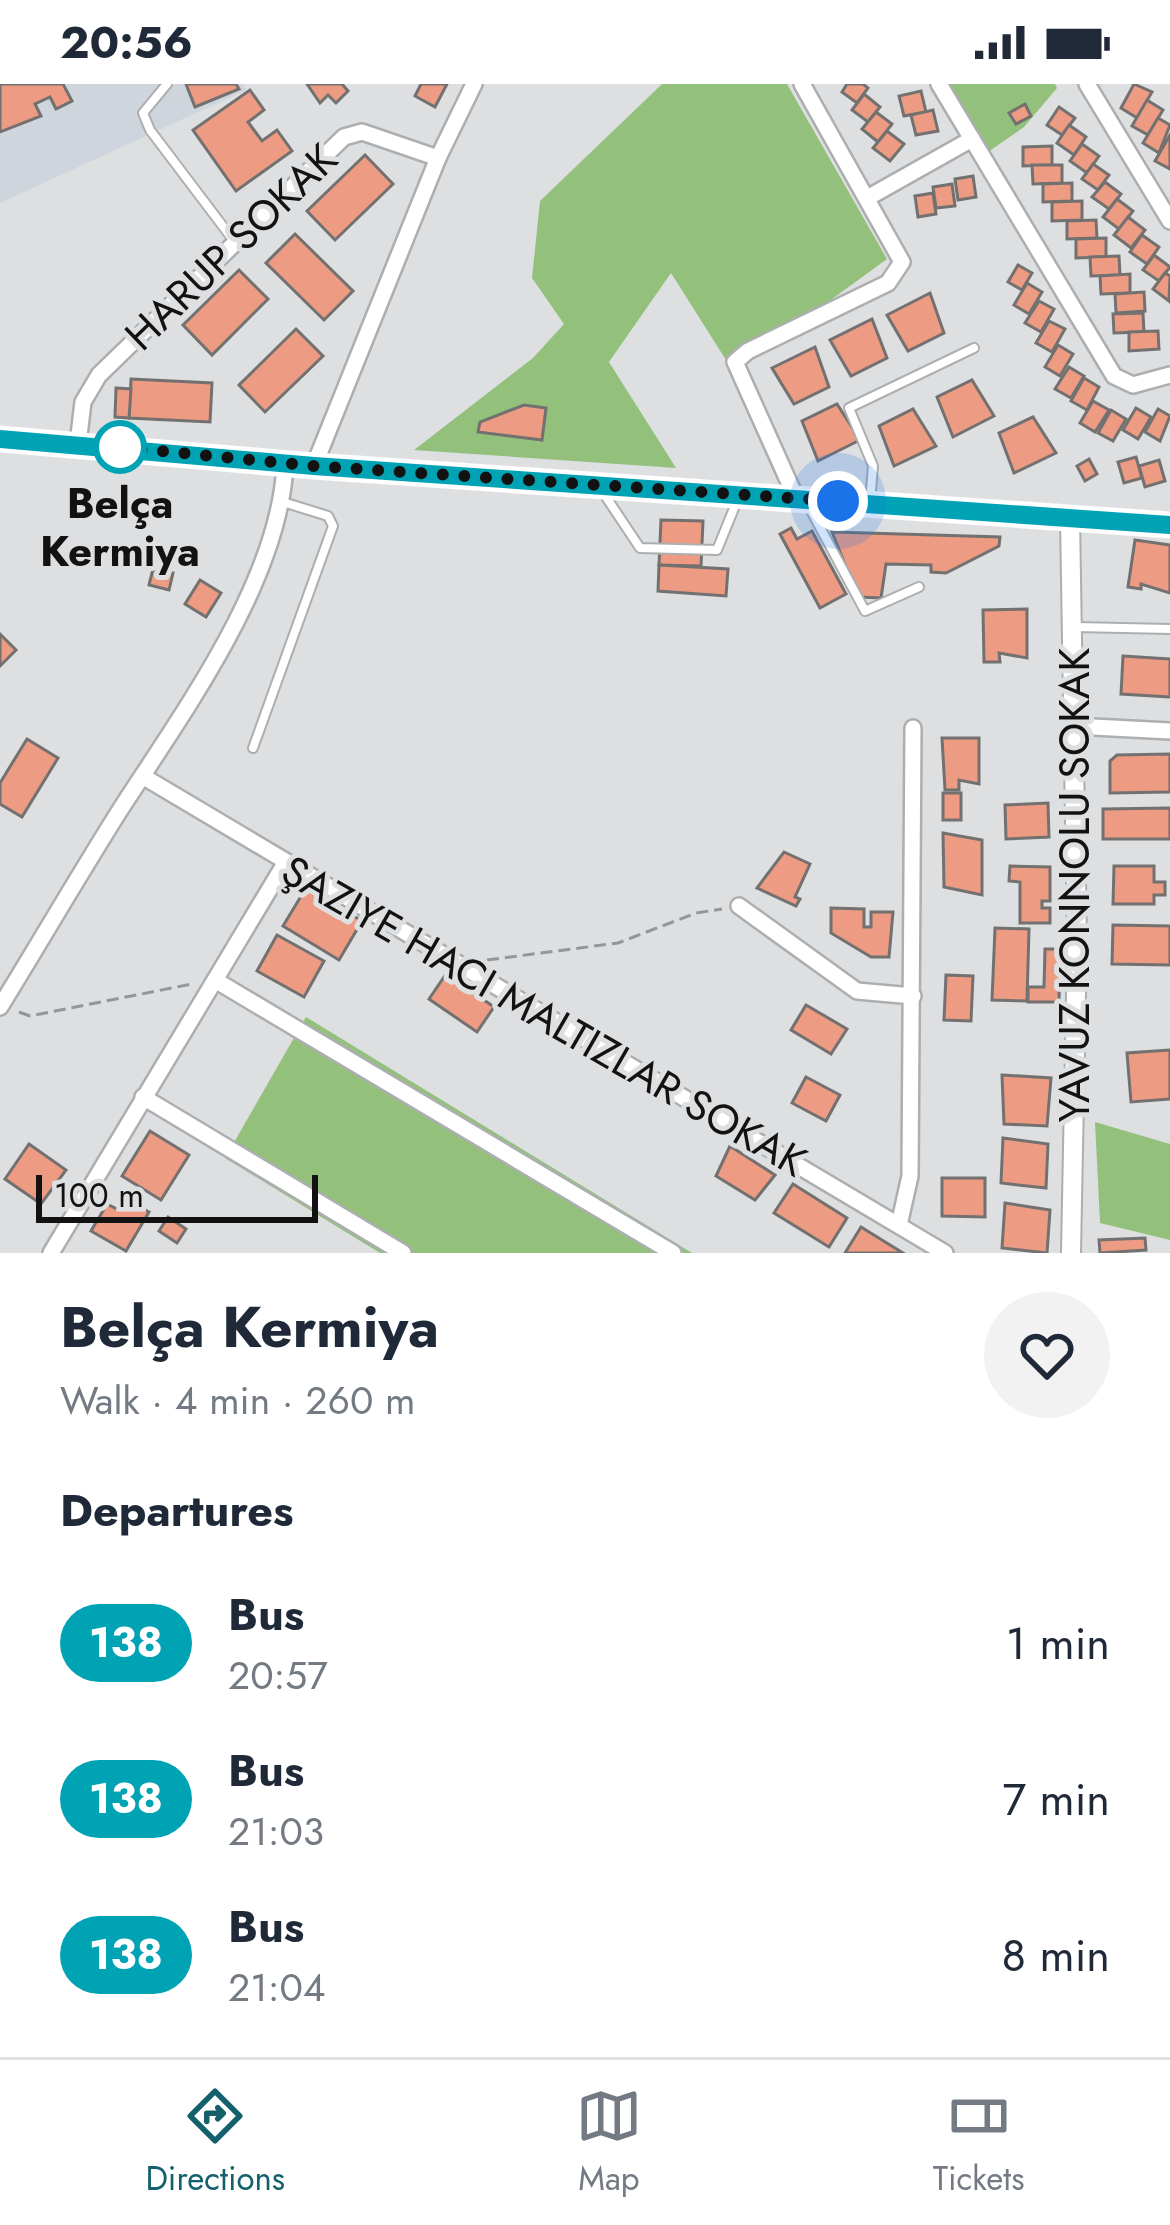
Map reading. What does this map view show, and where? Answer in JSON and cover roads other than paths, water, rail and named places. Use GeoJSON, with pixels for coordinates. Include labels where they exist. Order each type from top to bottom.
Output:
{"type":"FeatureCollection","features":[{"type":"Feature","properties":{"kind":"main road"},"geometry":{"type":"LineString","coordinates":[[0,439],[285,464],[1170,525]]}},
{"type":"Feature","properties":{"kind":"street"},"geometry":{"type":"LineString","coordinates":[[314,466],[438,158],[474,84]]}},
{"type":"Feature","properties":{"kind":"street"},"geometry":{"type":"LineString","coordinates":[[800,498],[735,362],[897,276],[902,256],[802,84]]}},
{"type":"Feature","properties":{"kind":"street"},"geometry":{"type":"LineString","coordinates":[[939,84],[1114,376],[1133,385],[1170,375]]}},
{"type":"Feature","properties":{"kind":"street"},"geometry":{"type":"LineString","coordinates":[[1087,84],[1170,221]]}},
{"type":"Feature","properties":{"kind":"street","name":"HARUP SOKAK"},"geometry":{"type":"LineString","coordinates":[[78,444],[83,402],[92,383],[350,134],[368,133],[438,158]]}},
{"type":"Feature","properties":{"kind":"street"},"geometry":{"type":"LineString","coordinates":[[868,197],[972,139]]}},
{"type":"Feature","properties":{"kind":"street"},"geometry":{"type":"LineString","coordinates":[[0,1007],[197,698],[283,502],[285,464]]}},
{"type":"Feature","properties":{"kind":"street","name":"YAVUZ KONNOLU SOKAK"},"geometry":{"type":"LineString","coordinates":[[1070,518],[1074,627],[1071,1253]]}},
{"type":"Feature","properties":{"kind":"street"},"geometry":{"type":"LineString","coordinates":[[1074,725],[1170,731]]}},
{"type":"Feature","properties":{"kind":"street"},"geometry":{"type":"LineString","coordinates":[[899,1225],[910,1176],[913,728]]}},
{"type":"Feature","properties":{"kind":"street"},"geometry":{"type":"LineString","coordinates":[[144,777],[284,865],[945,1253]]}},
{"type":"Feature","properties":{"kind":"street"},"geometry":{"type":"LineString","coordinates":[[54,1252],[284,865]]}},
{"type":"Feature","properties":{"kind":"street"},"geometry":{"type":"LineString","coordinates":[[739,907],[857,991],[913,996]]}},
{"type":"Feature","properties":{"kind":"street"},"geometry":{"type":"LineString","coordinates":[[215,980],[673,1253]]}},
{"type":"Feature","properties":{"kind":"street"},"geometry":{"type":"LineString","coordinates":[[143,1097],[403,1253]]}},
{"type":"Feature","properties":{"kind":"lane"},"geometry":{"type":"LineString","coordinates":[[167,84],[143,113],[150,130],[234,241]]}},
{"type":"Feature","properties":{"kind":"lane"},"geometry":{"type":"LineString","coordinates":[[870,503],[873,466],[849,408],[974,348]]}},
{"type":"Feature","properties":{"kind":"lane"},"geometry":{"type":"LineString","coordinates":[[598,485],[640,548],[717,550],[739,495]]}},
{"type":"Feature","properties":{"kind":"lane"},"geometry":{"type":"LineString","coordinates":[[800,498],[865,611],[919,586]]}},
{"type":"Feature","properties":{"kind":"lane"},"geometry":{"type":"LineString","coordinates":[[253,748],[333,526],[328,516],[283,502]]}},
{"type":"Feature","properties":{"kind":"lane"},"geometry":{"type":"LineString","coordinates":[[1074,627],[1170,629]]}},
{"type":"Feature","properties":{"kind":"place","name":"Belça Kermiya"},"geometry":{"type":"Point","coordinates":[120,447]}}]}
